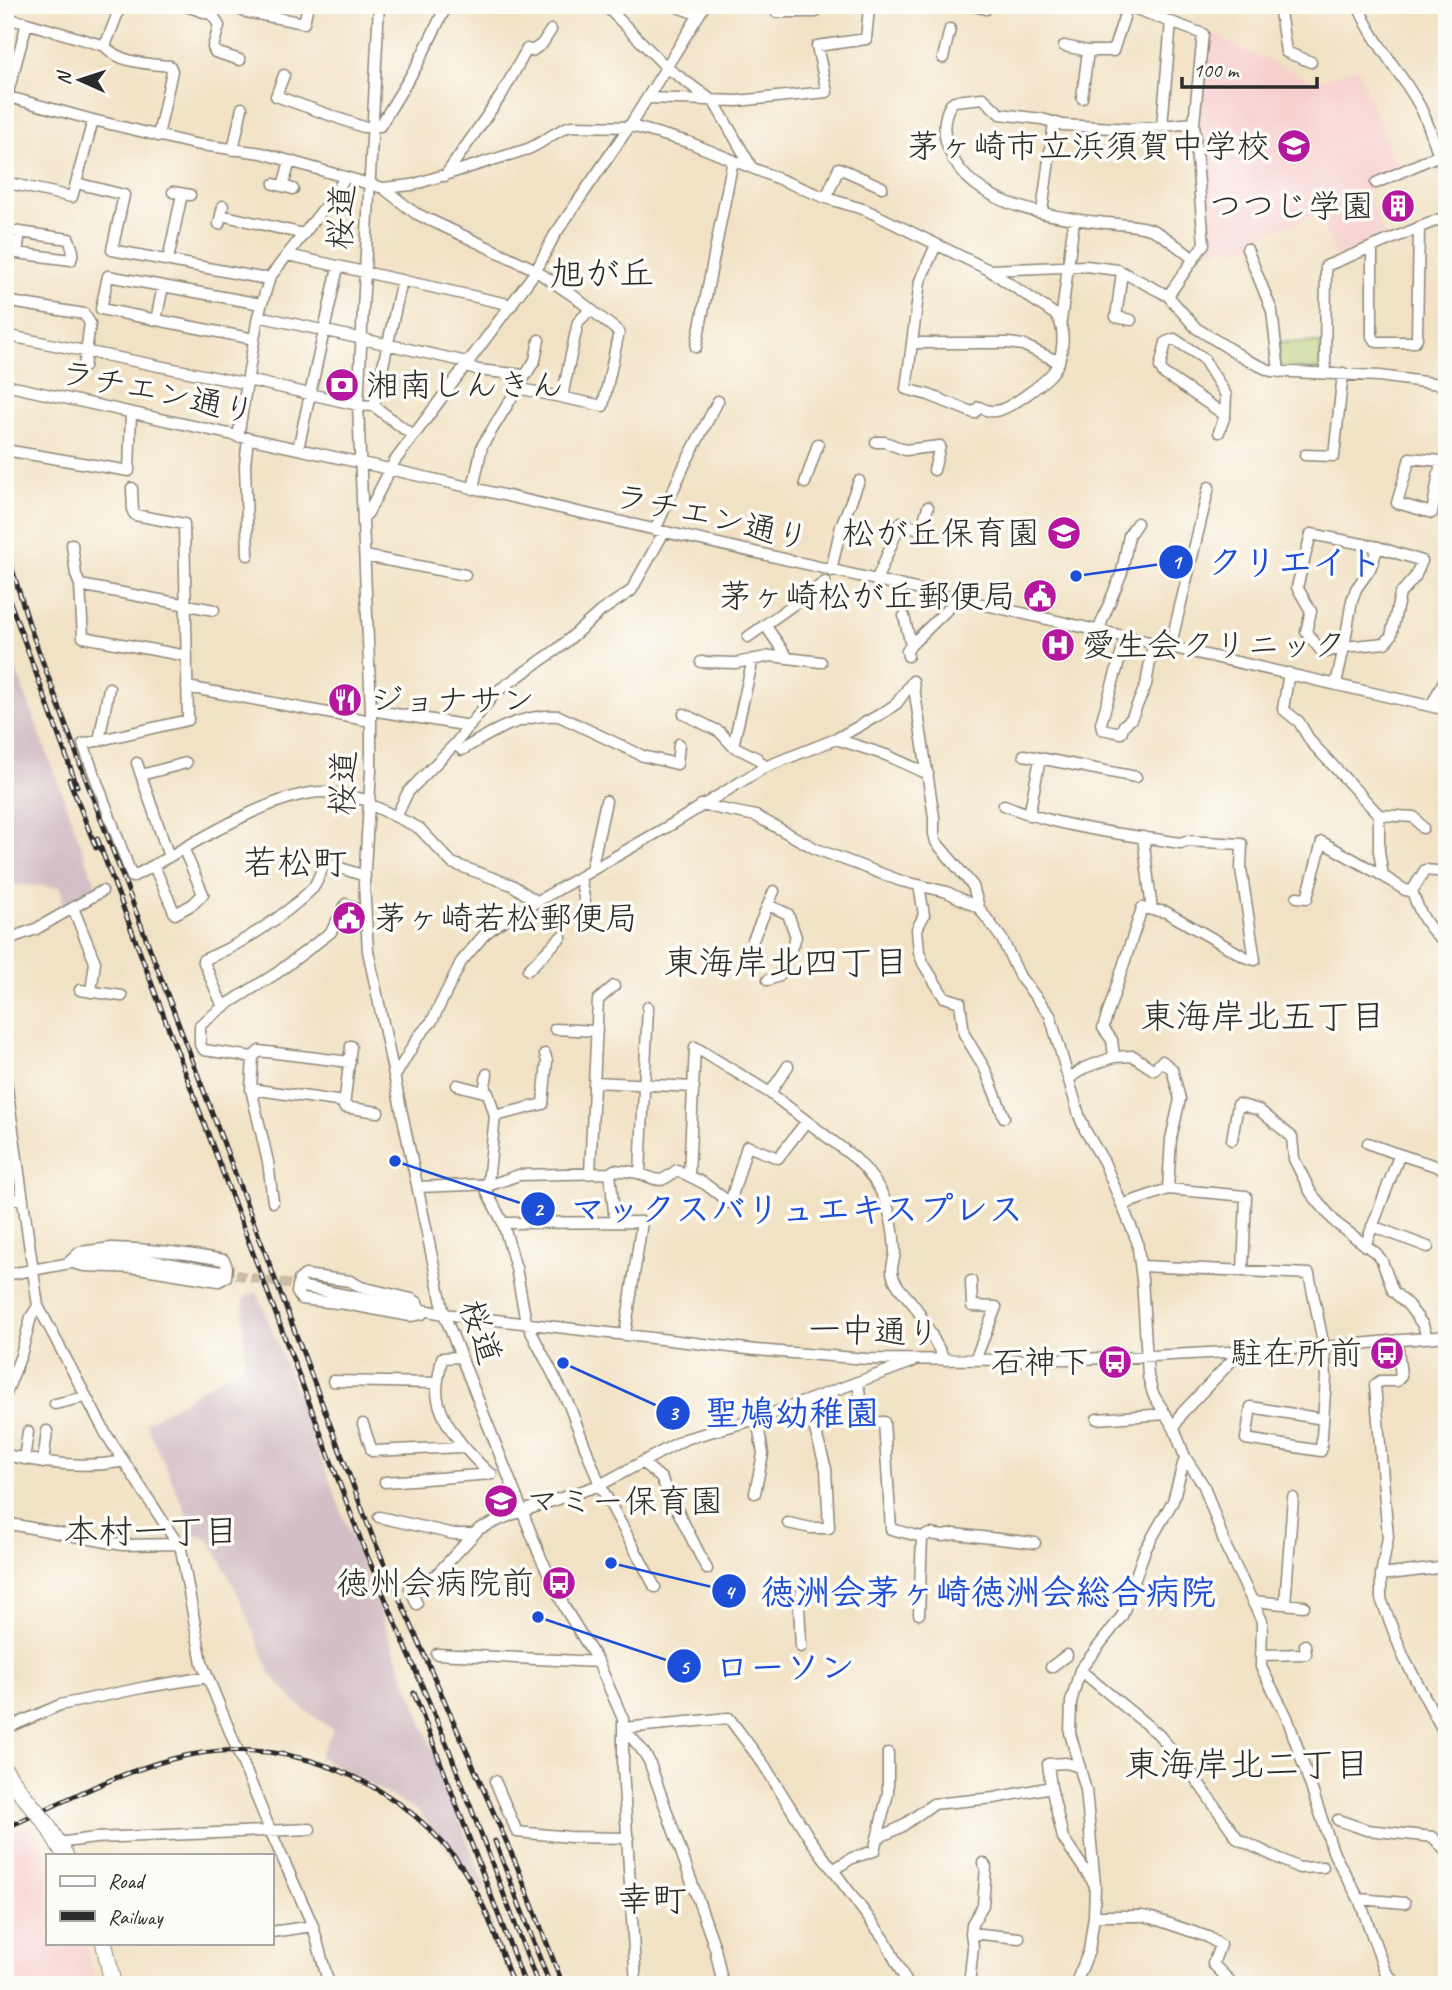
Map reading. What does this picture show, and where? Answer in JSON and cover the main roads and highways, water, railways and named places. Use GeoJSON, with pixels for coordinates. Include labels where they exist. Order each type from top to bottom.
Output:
{"type":"FeatureCollection","features":[{"type":"Feature","properties":{"kind":"highway"},"geometry":{"type":"LineString","coordinates":[[5,1771],[46,1823],[62,1849]]}},
{"type":"Feature","properties":{"kind":"highway"},"geometry":{"type":"LineString","coordinates":[[104,1944],[113,1985]]}},
{"type":"Feature","properties":{"kind":"tunnel"},"geometry":{"type":"LineString","coordinates":[[221,1272],[304,1287]]}},
{"type":"Feature","properties":{"kind":"railway"},"geometry":{"type":"LineString","coordinates":[[5,546],[31,630],[85,777],[373,1538],[517,1866],[563,1985]]}},
{"type":"Feature","properties":{"kind":"railway"},"geometry":{"type":"LineString","coordinates":[[5,588],[77,786]]}},
{"type":"Feature","properties":{"kind":"railway"},"geometry":{"type":"LineString","coordinates":[[69,779],[96,848]]}},
{"type":"Feature","properties":{"kind":"railway"},"geometry":{"type":"LineString","coordinates":[[97,838],[363,1546],[448,1747],[538,1985]]}},
{"type":"Feature","properties":{"kind":"railway"},"geometry":{"type":"LineString","coordinates":[[414,1693],[525,1985]]}},
{"type":"Feature","properties":{"kind":"railway"},"geometry":{"type":"LineString","coordinates":[[5,1828],[108,1781],[172,1759],[212,1752],[252,1751],[291,1756],[329,1767],[365,1783],[399,1804],[429,1829],[456,1859],[482,1904],[513,1985]]}},
{"type":"Feature","properties":{"kind":"railway"},"geometry":{"type":"LineString","coordinates":[[495,1841],[550,1985]]}},
{"type":"Feature","properties":{"kind":"place","name":"茅ヶ崎市立浜須賀中学校"},"geometry":{"type":"Point","coordinates":[1294,146]}},
{"type":"Feature","properties":{"kind":"place","name":"つつじ学園"},"geometry":{"type":"Point","coordinates":[1398,206]}},
{"type":"Feature","properties":{"kind":"place","name":"湘南しんきん"},"geometry":{"type":"Point","coordinates":[342,385]}},
{"type":"Feature","properties":{"kind":"place","name":"松が丘保育園"},"geometry":{"type":"Point","coordinates":[1064,533]}},
{"type":"Feature","properties":{"kind":"place","name":"クリエイト"},"geometry":{"type":"Point","coordinates":[1076,576]}},
{"type":"Feature","properties":{"kind":"place","name":"茅ヶ崎松が丘郵便局"},"geometry":{"type":"Point","coordinates":[1040,596]}},
{"type":"Feature","properties":{"kind":"place","name":"愛生会クリニック"},"geometry":{"type":"Point","coordinates":[1058,645]}},
{"type":"Feature","properties":{"kind":"place","name":"ジョナサン"},"geometry":{"type":"Point","coordinates":[345,700]}},
{"type":"Feature","properties":{"kind":"place","name":"茅ヶ崎若松郵便局"},"geometry":{"type":"Point","coordinates":[349,918]}},
{"type":"Feature","properties":{"kind":"place","name":"マックスバリュエキスプレス"},"geometry":{"type":"Point","coordinates":[395,1161]}},
{"type":"Feature","properties":{"kind":"place","name":"駐在所前"},"geometry":{"type":"Point","coordinates":[1387,1353]}},
{"type":"Feature","properties":{"kind":"place","name":"石神下"},"geometry":{"type":"Point","coordinates":[1115,1362]}},
{"type":"Feature","properties":{"kind":"place","name":"聖鳩幼稚園"},"geometry":{"type":"Point","coordinates":[563,1363]}},
{"type":"Feature","properties":{"kind":"place","name":"マミー保育園"},"geometry":{"type":"Point","coordinates":[501,1501]}},
{"type":"Feature","properties":{"kind":"place","name":"徳洲会茅ヶ崎徳洲会総合病院"},"geometry":{"type":"Point","coordinates":[611,1563]}},
{"type":"Feature","properties":{"kind":"place","name":"徳州会病院前"},"geometry":{"type":"Point","coordinates":[559,1583]}},
{"type":"Feature","properties":{"kind":"place","name":"ローソン"},"geometry":{"type":"Point","coordinates":[538,1617]}},
{"type":"Feature","properties":{"kind":"district","name":"旭が丘"},"geometry":{"type":"Point","coordinates":[602,273]}},
{"type":"Feature","properties":{"kind":"district","name":"若松町"},"geometry":{"type":"Point","coordinates":[295,862]}},
{"type":"Feature","properties":{"kind":"district","name":"東海岸北四丁目"},"geometry":{"type":"Point","coordinates":[786,962]}},
{"type":"Feature","properties":{"kind":"district","name":"東海岸北五丁目"},"geometry":{"type":"Point","coordinates":[1263,1016]}},
{"type":"Feature","properties":{"kind":"district","name":"本村一丁目"},"geometry":{"type":"Point","coordinates":[151,1531]}},
{"type":"Feature","properties":{"kind":"district","name":"東海岸北二丁目"},"geometry":{"type":"Point","coordinates":[1247,1764]}},
{"type":"Feature","properties":{"kind":"district","name":"幸町"},"geometry":{"type":"Point","coordinates":[652,1899]}}]}
